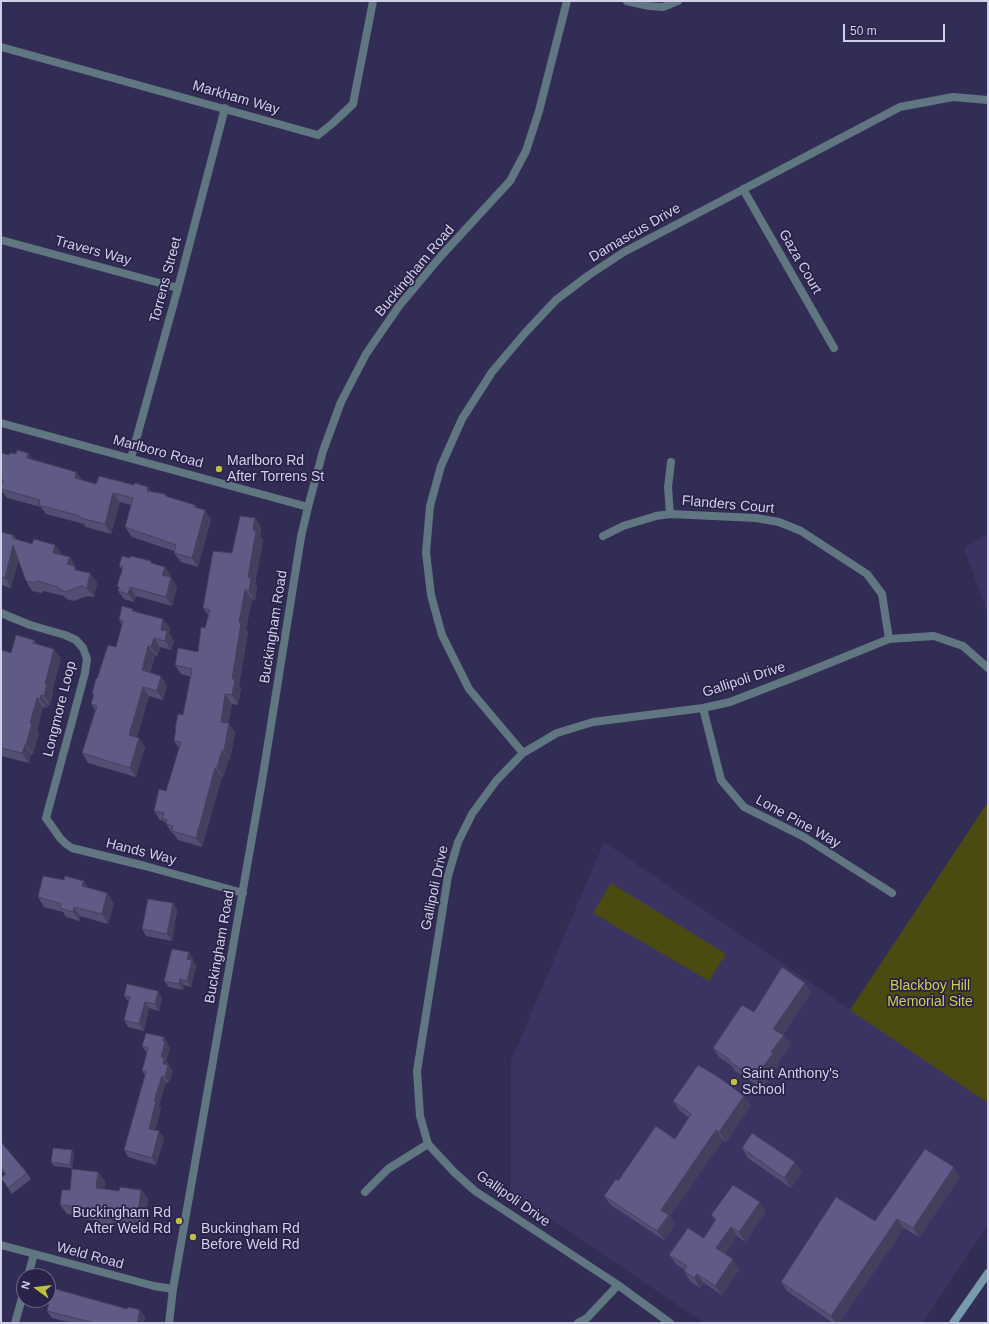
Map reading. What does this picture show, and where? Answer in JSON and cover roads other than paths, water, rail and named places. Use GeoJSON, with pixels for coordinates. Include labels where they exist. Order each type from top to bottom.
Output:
{"type":"FeatureCollection","features":[{"type":"Feature","properties":{"kind":"main road"},"geometry":{"type":"LineString","coordinates":[[953,1323],[988,1273]]}},
{"type":"Feature","properties":{"kind":"street","name":"Markham Way"},"geometry":{"type":"LineString","coordinates":[[1,47],[318,134],[333,123],[353,104],[373,1]]}},
{"type":"Feature","properties":{"kind":"street","name":"Buckingham Road"},"geometry":{"type":"LineString","coordinates":[[169,1323],[173,1289],[243,893],[301,538],[324,451],[341,402],[366,354],[398,306],[441,256],[510,181],[526,151],[539,111],[567,1]]}},
{"type":"Feature","properties":{"kind":"street"},"geometry":{"type":"LineString","coordinates":[[627,1],[649,6],[663,7],[678,1]]}},
{"type":"Feature","properties":{"kind":"street","name":"Damascus Drive"},"geometry":{"type":"LineString","coordinates":[[523,752],[468,689],[442,635],[430,595],[426,552],[430,506],[441,466],[462,419],[492,372],[525,333],[556,300],[589,275],[624,252],[900,107],[953,98],[988,100]]}},
{"type":"Feature","properties":{"kind":"street","name":"Torrens Street"},"geometry":{"type":"LineString","coordinates":[[131,458],[178,288],[225,108]]}},
{"type":"Feature","properties":{"kind":"street","name":"Gaza Court"},"geometry":{"type":"LineString","coordinates":[[743,189],[834,348]]}},
{"type":"Feature","properties":{"kind":"street","name":"Travers Way"},"geometry":{"type":"LineString","coordinates":[[1,240],[178,288]]}},
{"type":"Feature","properties":{"kind":"street","name":"Marlboro Road"},"geometry":{"type":"LineString","coordinates":[[1,423],[308,507]]}},
{"type":"Feature","properties":{"kind":"street","name":"Flanders Court"},"geometry":{"type":"LineString","coordinates":[[670,514],[668,487],[671,462]]}},
{"type":"Feature","properties":{"kind":"street","name":"Flanders Court"},"geometry":{"type":"LineString","coordinates":[[603,536],[623,526],[656,516],[670,514],[756,518],[779,522],[801,531],[867,574],[882,594],[889,639]]}},
{"type":"Feature","properties":{"kind":"street","name":"Longmore Loop"},"geometry":{"type":"LineString","coordinates":[[1,613],[30,625],[65,635],[76,640],[83,648],[87,659],[85,673],[46,818]]}},
{"type":"Feature","properties":{"kind":"street","name":"Gallipoli Drive"},"geometry":{"type":"LineString","coordinates":[[670,1323],[618,1285],[475,1191],[454,1172],[428,1144],[420,1116],[417,1071],[448,876],[458,842],[472,814],[496,781],[523,752],[557,734],[593,722],[703,708],[730,702],[889,639],[934,636],[963,646],[988,668]]}},
{"type":"Feature","properties":{"kind":"street","name":"Lone Pine Way"},"geometry":{"type":"LineString","coordinates":[[703,708],[721,780],[744,807],[804,837],[892,893]]}},
{"type":"Feature","properties":{"kind":"street","name":"Hands Way"},"geometry":{"type":"LineString","coordinates":[[46,818],[60,838],[72,848],[243,893]]}},
{"type":"Feature","properties":{"kind":"street"},"geometry":{"type":"LineString","coordinates":[[365,1192],[388,1169],[428,1144]]}},
{"type":"Feature","properties":{"kind":"street","name":"Weld Road"},"geometry":{"type":"LineString","coordinates":[[1,1245],[154,1286],[173,1289]]}},
{"type":"Feature","properties":{"kind":"street"},"geometry":{"type":"LineString","coordinates":[[30,1268],[34,1254]]}},
{"type":"Feature","properties":{"kind":"street"},"geometry":{"type":"LineString","coordinates":[[578,1323],[588,1318],[618,1285]]}},
{"type":"Feature","properties":{"kind":"street"},"geometry":{"type":"LineString","coordinates":[[15,1323],[19,1308]]}},
{"type":"Feature","properties":{"kind":"place","name":"Marlboro Rd After Torrens St"},"geometry":{"type":"Point","coordinates":[219,469]}},
{"type":"Feature","properties":{"kind":"place","name":"Saint Anthony's School"},"geometry":{"type":"Point","coordinates":[734,1082]}},
{"type":"Feature","properties":{"kind":"place","name":"Buckingham Rd After Weld Rd"},"geometry":{"type":"Point","coordinates":[179,1221]}},
{"type":"Feature","properties":{"kind":"place","name":"Buckingham Rd Before Weld Rd"},"geometry":{"type":"Point","coordinates":[193,1237]}},
{"type":"Feature","properties":{"kind":"park label","name":"Blackboy Hill Memorial Site"},"geometry":{"type":"Point","coordinates":[930,994]}}]}
